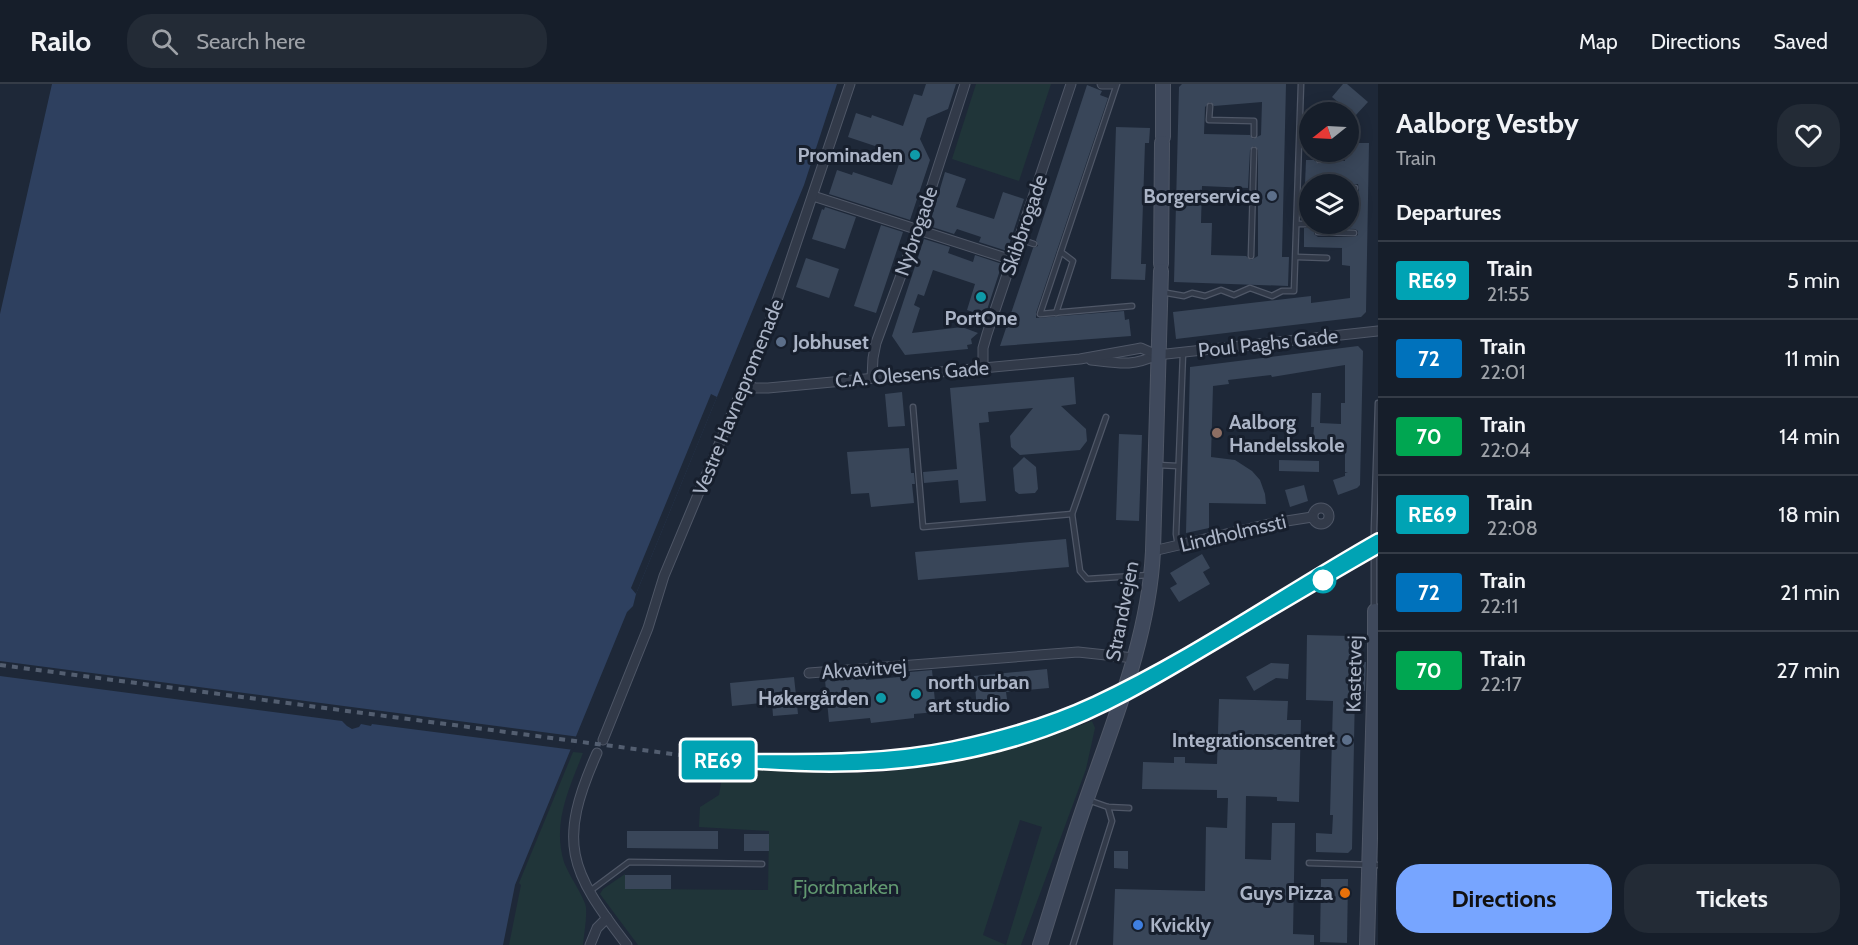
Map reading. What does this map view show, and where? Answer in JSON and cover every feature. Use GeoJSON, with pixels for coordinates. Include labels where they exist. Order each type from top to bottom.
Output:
{"type":"FeatureCollection","features":[{"type":"Feature","properties":{"kind":"street","name":"Vestre Havnepromenade"},"geometry":{"type":"LineString","coordinates":[[603,740],[648,628],[664,576],[768,327],[850,84]]}},
{"type":"Feature","properties":{"kind":"street","name":"Nybrogade"},"geometry":{"type":"LineString","coordinates":[[872,378],[876,343],[918,229],[965,84]]}},
{"type":"Feature","properties":{"kind":"street","name":"Skibbrogade"},"geometry":{"type":"LineString","coordinates":[[983,367],[983,348],[987,334],[1071,84]]}},
{"type":"Feature","properties":{"kind":"street"},"geometry":{"type":"LineString","coordinates":[[1102,84],[1112,84]]}},
{"type":"Feature","properties":{"kind":"street","name":"Strandvejen"},"geometry":{"type":"LineString","coordinates":[[1040,945],[1134,658],[1152,575],[1161,268],[1162,84]]}},
{"type":"Feature","properties":{"kind":"street"},"geometry":{"type":"LineString","coordinates":[[813,196],[1012,260]]}},
{"type":"Feature","properties":{"kind":"street","name":"Poul Paghs Gade"},"geometry":{"type":"LineString","coordinates":[[1157,355],[1378,331]]}},
{"type":"Feature","properties":{"kind":"street","name":"C.A. Olesens Gade"},"geometry":{"type":"LineString","coordinates":[[744,384],[755,388],[768,388],[1080,359],[1141,348],[1157,355]]}},
{"type":"Feature","properties":{"kind":"street","name":"Lindholmssti"},"geometry":{"type":"LineString","coordinates":[[1153,551],[1274,523],[1312,517]]}},
{"type":"Feature","properties":{"kind":"street","name":"Kastetvej"},"geometry":{"type":"LineString","coordinates":[[1367,945],[1373,865],[1376,611]]}},
{"type":"Feature","properties":{"kind":"street","name":"Akvavitvej"},"geometry":{"type":"LineString","coordinates":[[809,673],[1078,652],[1134,658]]}},
{"type":"Feature","properties":{"kind":"street"},"geometry":{"type":"LineString","coordinates":[[597,753],[577,804],[573,840],[575,858],[580,875],[627,945]]}},
{"type":"Feature","properties":{"kind":"street"},"geometry":{"type":"LineString","coordinates":[[590,945],[597,928],[607,918]]}},
{"type":"Feature","properties":{"kind":"lane"},"geometry":{"type":"LineString","coordinates":[[1117,84],[1059,251],[1040,314],[1132,306]]}},
{"type":"Feature","properties":{"kind":"lane"},"geometry":{"type":"LineString","coordinates":[[1301,84],[1301,102]]}},
{"type":"Feature","properties":{"kind":"lane"},"geometry":{"type":"LineString","coordinates":[[1210,106],[1209,120],[1254,121],[1254,135]]}},
{"type":"Feature","properties":{"kind":"lane"},"geometry":{"type":"LineString","coordinates":[[1251,256],[1254,150]]}},
{"type":"Feature","properties":{"kind":"lane"},"geometry":{"type":"LineString","coordinates":[[1167,293],[1184,296],[1192,293],[1205,296],[1221,290],[1234,295],[1250,287],[1269,296],[1282,291],[1294,291],[1299,162]]}},
{"type":"Feature","properties":{"kind":"lane"},"geometry":{"type":"LineString","coordinates":[[1019,239],[1034,244]]}},
{"type":"Feature","properties":{"kind":"lane"},"geometry":{"type":"LineString","coordinates":[[1056,313],[1073,261],[1059,251]]}},
{"type":"Feature","properties":{"kind":"lane"},"geometry":{"type":"LineString","coordinates":[[1297,257],[1327,258]]}},
{"type":"Feature","properties":{"kind":"lane"},"geometry":{"type":"LineString","coordinates":[[1178,546],[1176,534],[1183,353]]}},
{"type":"Feature","properties":{"kind":"lane","name":"Kastetvej"},"geometry":{"type":"LineString","coordinates":[[1376,611],[1374,535],[1378,403]]}},
{"type":"Feature","properties":{"kind":"lane"},"geometry":{"type":"LineString","coordinates":[[913,407],[923,527],[1072,514]]}},
{"type":"Feature","properties":{"kind":"lane"},"geometry":{"type":"LineString","coordinates":[[1106,417],[1072,514],[1080,571],[1087,579],[1152,575]]}},
{"type":"Feature","properties":{"kind":"lane"},"geometry":{"type":"LineString","coordinates":[[1155,465],[1178,466]]}},
{"type":"Feature","properties":{"kind":"lane"},"geometry":{"type":"LineString","coordinates":[[1086,799],[1108,807],[1130,808]]}},
{"type":"Feature","properties":{"kind":"lane"},"geometry":{"type":"LineString","coordinates":[[1073,945],[1112,821],[1108,807]]}},
{"type":"Feature","properties":{"kind":"lane"},"geometry":{"type":"LineString","coordinates":[[590,891],[629,862],[762,864]]}},
{"type":"Feature","properties":{"kind":"lane"},"geometry":{"type":"LineString","coordinates":[[1309,863],[1373,865]]}},
{"type":"Feature","properties":{"kind":"green space"},"geometry":{"type":"Polygon","coordinates":[[[976,84],[1051,84],[1019,181],[952,159],[976,84]]]}},
{"type":"Feature","properties":{"kind":"green space","name":"Fjordmarken"},"geometry":{"type":"Polygon","coordinates":[[[1092,721],[1095,728],[1086,769],[1021,945],[1006,945],[638,945],[600,894],[603,889],[625,874],[626,889],[768,890],[769,831],[699,827],[700,807],[719,795],[724,765],[827,773],[861,773],[920,768],[1007,749],[1092,721]],[[1020,820],[983,935],[1006,945],[1042,827],[1020,820]]]}},
{"type":"Feature","properties":{"kind":"green space"},"geometry":{"type":"Polygon","coordinates":[[[573,752],[583,753],[564,806],[560,834],[564,862],[586,908],[583,945],[509,945],[521,885],[519,883],[573,752]]]}},
{"type":"Feature","properties":{"kind":"water"},"geometry":{"type":"Polygon","coordinates":[[[52,84],[837,84],[804,185],[633,606],[627,612],[515,885],[503,945],[0,945],[0,314],[52,84]]]}},
{"type":"Feature","properties":{"kind":"pier"},"geometry":{"type":"Polygon","coordinates":[[[711,394],[717,397],[636,594],[631,588],[711,394]]]}},
{"type":"Feature","properties":{"kind":"pier"},"geometry":{"type":"Polygon","coordinates":[[[0,661],[580,737],[574,750],[372,724],[371,726],[361,724],[352,729],[342,721],[0,676],[0,661]]]}},
{"type":"Feature","properties":{"kind":"building","name":"Prominaden"},"geometry":{"type":"Polygon","coordinates":[[[926,84],[956,84],[948,109],[927,118],[920,139],[930,160],[910,220],[829,194],[837,170],[852,175],[853,172],[892,185],[902,155],[848,137],[856,113],[871,118],[872,115],[903,126],[914,94],[922,96],[926,84]]]}},
{"type":"Feature","properties":{"kind":"building"},"geometry":{"type":"Polygon","coordinates":[[[1182,84],[1286,84],[1282,257],[1289,257],[1288,286],[1174,282],[1179,87],[1182,84]],[[1210,102],[1205,107],[1204,134],[1250,135],[1253,139],[1261,135],[1262,102],[1214,106],[1210,102]],[[1254,146],[1250,150],[1248,188],[1202,186],[1201,223],[1212,223],[1211,255],[1246,256],[1251,260],[1258,256],[1258,150],[1254,146]]]}},
{"type":"Feature","properties":{"kind":"building"},"geometry":{"type":"Polygon","coordinates":[[[1343,84],[1347,84],[1368,102],[1359,112],[1359,102],[1338,102],[1332,97],[1343,84]]]}},
{"type":"Feature","properties":{"kind":"building"},"geometry":{"type":"Polygon","coordinates":[[[1087,85],[1102,91],[1100,95],[1108,98],[1036,318],[1124,311],[1125,320],[1129,319],[1131,336],[1000,346],[1033,248],[1038,246],[1036,240],[1087,85]]]}},
{"type":"Feature","properties":{"kind":"building"},"geometry":{"type":"Polygon","coordinates":[[[1116,127],[1150,128],[1149,143],[1145,143],[1141,264],[1146,264],[1145,280],[1111,279],[1116,127]]]}},
{"type":"Feature","properties":{"kind":"building"},"geometry":{"type":"Polygon","coordinates":[[[1359,143],[1369,143],[1366,312],[1361,317],[1176,339],[1173,312],[1311,296],[1311,303],[1350,298],[1350,266],[1342,265],[1342,248],[1304,247],[1304,234],[1314,234],[1318,237],[1354,237],[1359,234],[1359,174],[1305,174],[1306,162],[1319,164],[1321,162],[1359,162],[1359,143]]]}},
{"type":"Feature","properties":{"kind":"building"},"geometry":{"type":"Polygon","coordinates":[[[945,172],[966,179],[956,207],[994,219],[1003,192],[1024,199],[1007,251],[979,242],[981,237],[957,229],[954,234],[929,226],[945,172]]]}},
{"type":"Feature","properties":{"kind":"building"},"geometry":{"type":"Polygon","coordinates":[[[825,207],[856,217],[845,249],[812,239],[822,209],[824,210],[825,207]]]}},
{"type":"Feature","properties":{"kind":"building"},"geometry":{"type":"Polygon","coordinates":[[[881,225],[903,232],[876,313],[854,306],[881,225]]]}},
{"type":"Feature","properties":{"kind":"building","name":"PortOne"},"geometry":{"type":"Polygon","coordinates":[[[924,239],[950,247],[948,253],[973,262],[975,255],[1002,264],[985,316],[967,310],[975,284],[933,270],[924,296],[918,294],[914,305],[920,308],[912,333],[962,327],[978,333],[971,339],[972,344],[967,345],[968,349],[905,355],[892,336],[924,239]]]}},
{"type":"Feature","properties":{"kind":"building"},"geometry":{"type":"Polygon","coordinates":[[[806,258],[839,269],[829,298],[796,287],[806,258]]]}},
{"type":"Feature","properties":{"kind":"building"},"geometry":{"type":"Polygon","coordinates":[[[1358,346],[1363,351],[1360,485],[1338,495],[1333,480],[1345,476],[1348,472],[1345,472],[1343,441],[1313,440],[1314,427],[1311,427],[1312,393],[1321,393],[1320,423],[1341,424],[1341,403],[1345,403],[1345,365],[1272,377],[1271,375],[1228,380],[1229,384],[1213,386],[1211,457],[1235,460],[1252,471],[1260,480],[1266,504],[1209,503],[1209,528],[1186,533],[1190,367],[1358,346]]]}},
{"type":"Feature","properties":{"kind":"building"},"geometry":{"type":"Polygon","coordinates":[[[1074,377],[1076,404],[1061,406],[1086,429],[1087,441],[1080,450],[1020,455],[1011,447],[1010,436],[1033,408],[988,412],[989,422],[979,423],[986,501],[960,503],[958,480],[924,483],[923,472],[957,469],[950,388],[1074,377]]]}},
{"type":"Feature","properties":{"kind":"building"},"geometry":{"type":"Polygon","coordinates":[[[902,392],[905,426],[888,427],[885,394],[902,392]]]}},
{"type":"Feature","properties":{"kind":"building"},"geometry":{"type":"Polygon","coordinates":[[[1119,434],[1142,435],[1139,521],[1116,520],[1119,434]]]}},
{"type":"Feature","properties":{"kind":"building"},"geometry":{"type":"Polygon","coordinates":[[[909,448],[911,473],[914,473],[915,484],[912,484],[914,503],[871,507],[869,493],[851,494],[847,452],[909,448]]]}},
{"type":"Feature","properties":{"kind":"building"},"geometry":{"type":"Polygon","coordinates":[[[1024,457],[1036,467],[1038,489],[1035,493],[1019,494],[1015,491],[1013,468],[1024,457]]]}},
{"type":"Feature","properties":{"kind":"building"},"geometry":{"type":"Polygon","coordinates":[[[1279,460],[1319,461],[1319,472],[1279,471],[1279,460]]]}},
{"type":"Feature","properties":{"kind":"building"},"geometry":{"type":"Polygon","coordinates":[[[1304,485],[1308,501],[1290,507],[1285,490],[1304,485]]]}},
{"type":"Feature","properties":{"kind":"building"},"geometry":{"type":"Polygon","coordinates":[[[1066,539],[1069,567],[918,580],[915,552],[1066,539]]]}},
{"type":"Feature","properties":{"kind":"building"},"geometry":{"type":"Polygon","coordinates":[[[1202,554],[1210,568],[1203,572],[1210,584],[1179,602],[1170,588],[1177,584],[1170,573],[1202,554]]]}},
{"type":"Feature","properties":{"kind":"building"},"geometry":{"type":"Polygon","coordinates":[[[1307,635],[1350,636],[1350,662],[1366,662],[1365,691],[1355,690],[1352,849],[1348,853],[1316,852],[1316,833],[1332,834],[1333,815],[1330,815],[1333,701],[1306,700],[1307,635]]]}},
{"type":"Feature","properties":{"kind":"building"},"geometry":{"type":"Polygon","coordinates":[[[1271,663],[1289,664],[1288,679],[1276,678],[1254,691],[1246,677],[1271,663]]]}},
{"type":"Feature","properties":{"kind":"building"},"geometry":{"type":"Polygon","coordinates":[[[1047,669],[1049,688],[1006,692],[1008,706],[977,709],[974,676],[1047,669]]]}},
{"type":"Feature","properties":{"kind":"building","name":"Høkergården"},"geometry":{"type":"Polygon","coordinates":[[[932,670],[936,712],[914,714],[914,718],[871,723],[870,718],[829,722],[825,680],[866,676],[866,680],[910,676],[910,672],[932,670]]]}},
{"type":"Feature","properties":{"kind":"building"},"geometry":{"type":"Polygon","coordinates":[[[794,677],[798,714],[773,716],[772,702],[732,706],[730,683],[794,677]]]}},
{"type":"Feature","properties":{"kind":"building"},"geometry":{"type":"Polygon","coordinates":[[[1219,699],[1288,701],[1287,720],[1301,720],[1299,802],[1277,801],[1277,797],[1246,796],[1245,859],[1271,860],[1272,823],[1295,823],[1293,934],[1314,935],[1314,945],[1113,945],[1115,889],[1205,891],[1206,827],[1227,828],[1228,798],[1217,798],[1217,790],[1142,789],[1143,762],[1174,763],[1174,757],[1185,757],[1185,763],[1217,764],[1219,699]]]}},
{"type":"Feature","properties":{"kind":"building"},"geometry":{"type":"Polygon","coordinates":[[[627,831],[718,831],[718,849],[627,848],[627,831]]]}},
{"type":"Feature","properties":{"kind":"building"},"geometry":{"type":"Polygon","coordinates":[[[744,834],[769,834],[769,851],[744,851],[744,834]]]}},
{"type":"Feature","properties":{"kind":"building"},"geometry":{"type":"Polygon","coordinates":[[[1114,851],[1128,851],[1128,869],[1114,868],[1114,851]]]}},
{"type":"Feature","properties":{"kind":"building"},"geometry":{"type":"Polygon","coordinates":[[[625,875],[671,875],[671,889],[625,889],[625,875]]]}},
{"type":"Feature","properties":{"kind":"building"},"geometry":{"type":"Polygon","coordinates":[[[1321,879],[1348,879],[1347,943],[1320,942],[1321,879]]]}},
{"type":"Feature","properties":{"kind":"railway"},"geometry":{"type":"LineString","coordinates":[[0,665],[718,760],[801,766],[883,764],[963,754],[1045,731],[1088,714],[1170,671],[1378,548]]}},
{"type":"Feature","properties":{"kind":"railway"},"geometry":{"type":"LineString","coordinates":[[850,758],[939,749],[1026,728]]}},
{"type":"Feature","properties":{"kind":"train","name":"RE69"},"geometry":{"type":"LineString","coordinates":[[1378,539],[1152,673],[1094,702],[1043,722],[996,737],[916,753],[861,758],[718,760],[805,767],[861,767],[951,756],[998,746],[1045,731],[1092,712],[1149,684],[1378,548]]}},
{"type":"Feature","properties":{"kind":"place","name":"Prominaden"},"geometry":{"type":"Point","coordinates":[915,155]}},
{"type":"Feature","properties":{"kind":"place","name":"Borgerservice"},"geometry":{"type":"Point","coordinates":[1272,196]}},
{"type":"Feature","properties":{"kind":"place","name":"PortOne"},"geometry":{"type":"Point","coordinates":[981,297]}},
{"type":"Feature","properties":{"kind":"place","name":"Jobhuset"},"geometry":{"type":"Point","coordinates":[781,342]}},
{"type":"Feature","properties":{"kind":"place","name":"Aalborg Handelsskole"},"geometry":{"type":"Point","coordinates":[1217,433]}},
{"type":"Feature","properties":{"kind":"place","name":"north urban art studio"},"geometry":{"type":"Point","coordinates":[916,694]}},
{"type":"Feature","properties":{"kind":"place","name":"Høkergården"},"geometry":{"type":"Point","coordinates":[881,698]}},
{"type":"Feature","properties":{"kind":"place","name":"Integrationscentret"},"geometry":{"type":"Point","coordinates":[1347,740]}},
{"type":"Feature","properties":{"kind":"place","name":"Guys Pizza"},"geometry":{"type":"Point","coordinates":[1345,893]}},
{"type":"Feature","properties":{"kind":"place","name":"Kvickly"},"geometry":{"type":"Point","coordinates":[1138,925]}}]}
